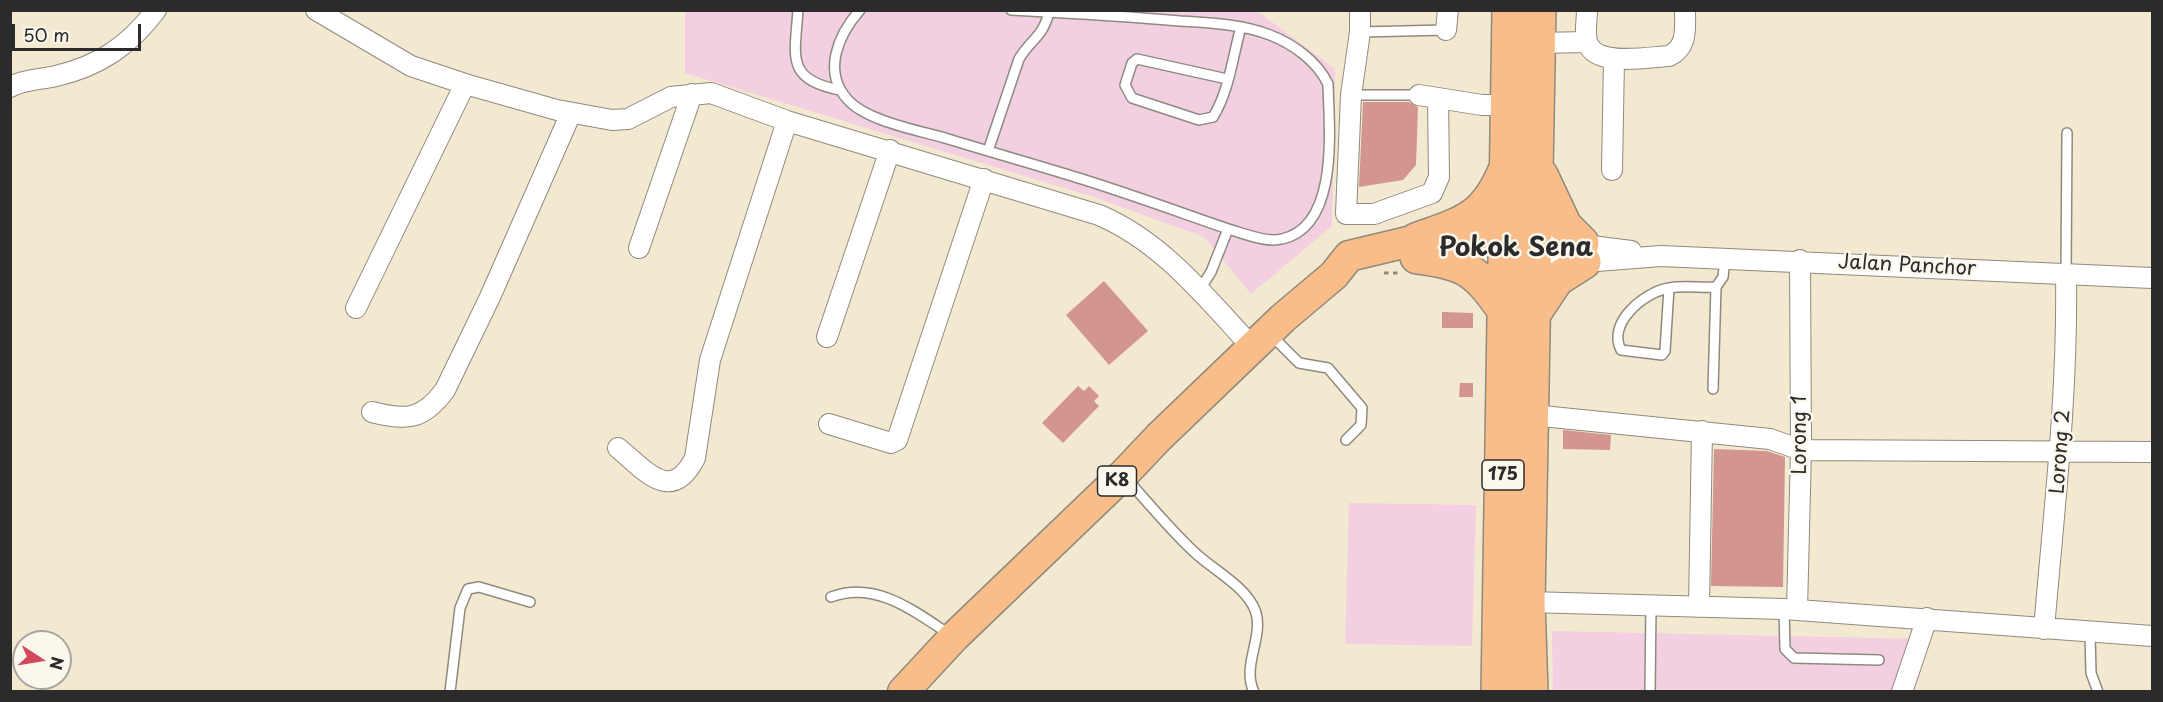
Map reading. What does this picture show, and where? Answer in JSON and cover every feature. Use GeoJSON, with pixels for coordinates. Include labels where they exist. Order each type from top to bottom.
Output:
{"type":"FeatureCollection","features":[{"type":"Feature","properties":{"kind":"highway","name":"175"},"geometry":{"type":"LineString","coordinates":[[1509,10],[1507,105],[1522,165]]}},
{"type":"Feature","properties":{"kind":"highway","name":"175"},"geometry":{"type":"LineString","coordinates":[[1498,692],[1519,314],[1522,165],[1539,43],[1539,10]]}},
{"type":"Feature","properties":{"kind":"highway"},"geometry":{"type":"LineString","coordinates":[[1522,165],[1583,252],[1519,314],[1477,274],[1441,260],[1414,256],[1470,219],[1522,165]]}},
{"type":"Feature","properties":{"kind":"highway","name":"175"},"geometry":{"type":"LineString","coordinates":[[1519,314],[1532,415],[1528,602],[1531,692]]}},
{"type":"Feature","properties":{"kind":"main road","name":"K8"},"geometry":{"type":"LineString","coordinates":[[903,692],[954,637],[1123,475],[1159,436],[1334,275],[1349,256],[1414,256],[1521,249]]}},
{"type":"Feature","properties":{"kind":"street"},"geometry":{"type":"LineString","coordinates":[[10,87],[20,82],[56,76],[97,63],[132,40],[156,10]]}},
{"type":"Feature","properties":{"kind":"street"},"geometry":{"type":"LineString","coordinates":[[316,10],[411,66],[465,84],[571,113],[612,120],[627,119],[671,97],[692,93],[711,93],[787,121],[984,179],[1120,224],[1166,258],[1199,291],[1261,340]]}},
{"type":"Feature","properties":{"kind":"street"},"geometry":{"type":"LineString","coordinates":[[1360,10],[1360,32],[1351,94],[1346,214],[1374,214],[1404,206],[1432,194],[1437,186],[1429,96],[1482,105],[1507,105]]}},
{"type":"Feature","properties":{"kind":"street"},"geometry":{"type":"LineString","coordinates":[[1587,10],[1587,42],[1594,54],[1614,59],[1669,56],[1676,53],[1682,47],[1684,39],[1685,10]]}},
{"type":"Feature","properties":{"kind":"street"},"geometry":{"type":"LineString","coordinates":[[1539,43],[1587,42]]}},
{"type":"Feature","properties":{"kind":"street"},"geometry":{"type":"LineString","coordinates":[[1612,170],[1614,59]]}},
{"type":"Feature","properties":{"kind":"street"},"geometry":{"type":"LineString","coordinates":[[356,308],[465,84]]}},
{"type":"Feature","properties":{"kind":"street"},"geometry":{"type":"LineString","coordinates":[[639,248],[692,93]]}},
{"type":"Feature","properties":{"kind":"street"},"geometry":{"type":"LineString","coordinates":[[372,412],[395,418],[412,418],[436,402],[445,390],[490,297],[571,113]]}},
{"type":"Feature","properties":{"kind":"street"},"geometry":{"type":"LineString","coordinates":[[618,448],[657,481],[671,483],[688,472],[695,458],[710,360],[787,121]]}},
{"type":"Feature","properties":{"kind":"street"},"geometry":{"type":"LineString","coordinates":[[827,337],[890,150]]}},
{"type":"Feature","properties":{"kind":"street"},"geometry":{"type":"LineString","coordinates":[[829,424],[891,443],[897,440],[984,179]]}},
{"type":"Feature","properties":{"kind":"street","name":"Jalan Panchor"},"geometry":{"type":"LineString","coordinates":[[1521,249],[1725,259],[1800,260],[2152,278]]}},
{"type":"Feature","properties":{"kind":"street","name":"Lorong 1"},"geometry":{"type":"LineString","coordinates":[[1791,610],[1801,450],[1800,260]]}},
{"type":"Feature","properties":{"kind":"street","name":"Lorong 2"},"geometry":{"type":"LineString","coordinates":[[2044,629],[2061,450],[2067,336],[2066,275]]}},
{"type":"Feature","properties":{"kind":"street"},"geometry":{"type":"LineString","coordinates":[[1532,415],[1770,439],[1801,450],[2152,452]]}},
{"type":"Feature","properties":{"kind":"street"},"geometry":{"type":"LineString","coordinates":[[1699,608],[1702,431]]}},
{"type":"Feature","properties":{"kind":"street"},"geometry":{"type":"LineString","coordinates":[[1528,602],[1791,610],[1927,618],[2090,634],[2152,636]]}},
{"type":"Feature","properties":{"kind":"street"},"geometry":{"type":"LineString","coordinates":[[1902,692],[1927,618]]}},
{"type":"Feature","properties":{"kind":"lane"},"geometry":{"type":"LineString","coordinates":[[798,10],[796,57],[799,69],[808,81],[840,90]]}},
{"type":"Feature","properties":{"kind":"lane"},"geometry":{"type":"LineString","coordinates":[[860,10],[842,34],[835,53],[834,69],[840,90],[858,110],[901,126],[1074,176],[1228,229],[1267,239],[1280,240],[1294,234],[1309,221],[1322,197],[1328,156],[1328,84],[1322,71],[1289,45],[1269,35],[1241,27],[1011,10]]}},
{"type":"Feature","properties":{"kind":"lane"},"geometry":{"type":"LineString","coordinates":[[988,151],[1019,59],[1026,47],[1041,34],[1049,12]]}},
{"type":"Feature","properties":{"kind":"lane"},"geometry":{"type":"LineString","coordinates":[[1360,32],[1447,20]]}},
{"type":"Feature","properties":{"kind":"lane"},"geometry":{"type":"LineString","coordinates":[[1227,79],[1137,59],[1132,63],[1125,85],[1132,98],[1199,120],[1213,117],[1219,109],[1241,27]]}},
{"type":"Feature","properties":{"kind":"lane"},"geometry":{"type":"LineString","coordinates":[[1351,94],[1429,96]]}},
{"type":"Feature","properties":{"kind":"lane"},"geometry":{"type":"LineString","coordinates":[[2066,275],[2067,133]]}},
{"type":"Feature","properties":{"kind":"lane"},"geometry":{"type":"LineString","coordinates":[[1199,291],[1211,272],[1228,229]]}},
{"type":"Feature","properties":{"kind":"lane"},"geometry":{"type":"LineString","coordinates":[[1713,389],[1716,287],[1723,277],[1725,259]]}},
{"type":"Feature","properties":{"kind":"lane"},"geometry":{"type":"LineString","coordinates":[[1669,288],[1665,351],[1662,355],[1621,350],[1617,336],[1622,320],[1643,302],[1669,288],[1716,287]]}},
{"type":"Feature","properties":{"kind":"lane"},"geometry":{"type":"LineString","coordinates":[[1261,340],[1299,363],[1328,368],[1362,408],[1361,425],[1346,440]]}},
{"type":"Feature","properties":{"kind":"lane"},"geometry":{"type":"LineString","coordinates":[[1123,475],[1193,551],[1247,597],[1258,625],[1250,671],[1254,692]]}},
{"type":"Feature","properties":{"kind":"lane"},"geometry":{"type":"LineString","coordinates":[[450,692],[460,608],[468,590],[479,587],[530,602]]}},
{"type":"Feature","properties":{"kind":"lane"},"geometry":{"type":"LineString","coordinates":[[831,597],[847,591],[876,594],[904,605],[954,637]]}},
{"type":"Feature","properties":{"kind":"lane"},"geometry":{"type":"LineString","coordinates":[[1650,692],[1651,606]]}},
{"type":"Feature","properties":{"kind":"lane"},"geometry":{"type":"LineString","coordinates":[[1791,610],[1785,649],[1794,658],[1879,660]]}},
{"type":"Feature","properties":{"kind":"lane"},"geometry":{"type":"LineString","coordinates":[[2090,634],[2091,674],[2098,692]]}},
{"type":"Feature","properties":{"kind":"path"},"geometry":{"type":"LineString","coordinates":[[1376,273],[1414,256]]}},
{"type":"Feature","properties":{"kind":"shaded area"},"geometry":{"type":"Polygon","coordinates":[[[685,11],[1257,11],[1335,69],[1332,226],[1251,294],[1204,237],[1094,197],[685,73],[685,11]]]}},
{"type":"Feature","properties":{"kind":"shaded area"},"geometry":{"type":"Polygon","coordinates":[[[1349,503],[1476,505],[1472,646],[1345,644],[1349,503]]]}},
{"type":"Feature","properties":{"kind":"shaded area"},"geometry":{"type":"Polygon","coordinates":[[[1552,631],[1923,639],[1904,691],[1553,692],[1552,631]]]}},
{"type":"Feature","properties":{"kind":"building"},"geometry":{"type":"Polygon","coordinates":[[[1363,102],[1409,102],[1418,107],[1416,165],[1403,180],[1359,187],[1363,102]]]}},
{"type":"Feature","properties":{"kind":"building"},"geometry":{"type":"Polygon","coordinates":[[[1104,281],[1148,331],[1109,365],[1066,315],[1104,281]]]}},
{"type":"Feature","properties":{"kind":"building"},"geometry":{"type":"Polygon","coordinates":[[[1442,312],[1473,313],[1473,328],[1442,328],[1442,312]]]}},
{"type":"Feature","properties":{"kind":"building"},"geometry":{"type":"Polygon","coordinates":[[[1460,383],[1473,383],[1473,397],[1459,397],[1460,383]]]}},
{"type":"Feature","properties":{"kind":"building"},"geometry":{"type":"Polygon","coordinates":[[[1078,386],[1084,391],[1089,386],[1099,396],[1094,401],[1099,406],[1063,443],[1042,423],[1078,386]]]}},
{"type":"Feature","properties":{"kind":"building"},"geometry":{"type":"Polygon","coordinates":[[[1563,430],[1611,435],[1610,450],[1563,449],[1563,430]]]}},
{"type":"Feature","properties":{"kind":"building"},"geometry":{"type":"Polygon","coordinates":[[[1714,449],[1767,451],[1785,457],[1783,587],[1711,586],[1714,449]]]}},
{"type":"Feature","properties":{"kind":"district","name":"Pokok Sena"},"geometry":{"type":"Point","coordinates":[1516,249]}}]}
